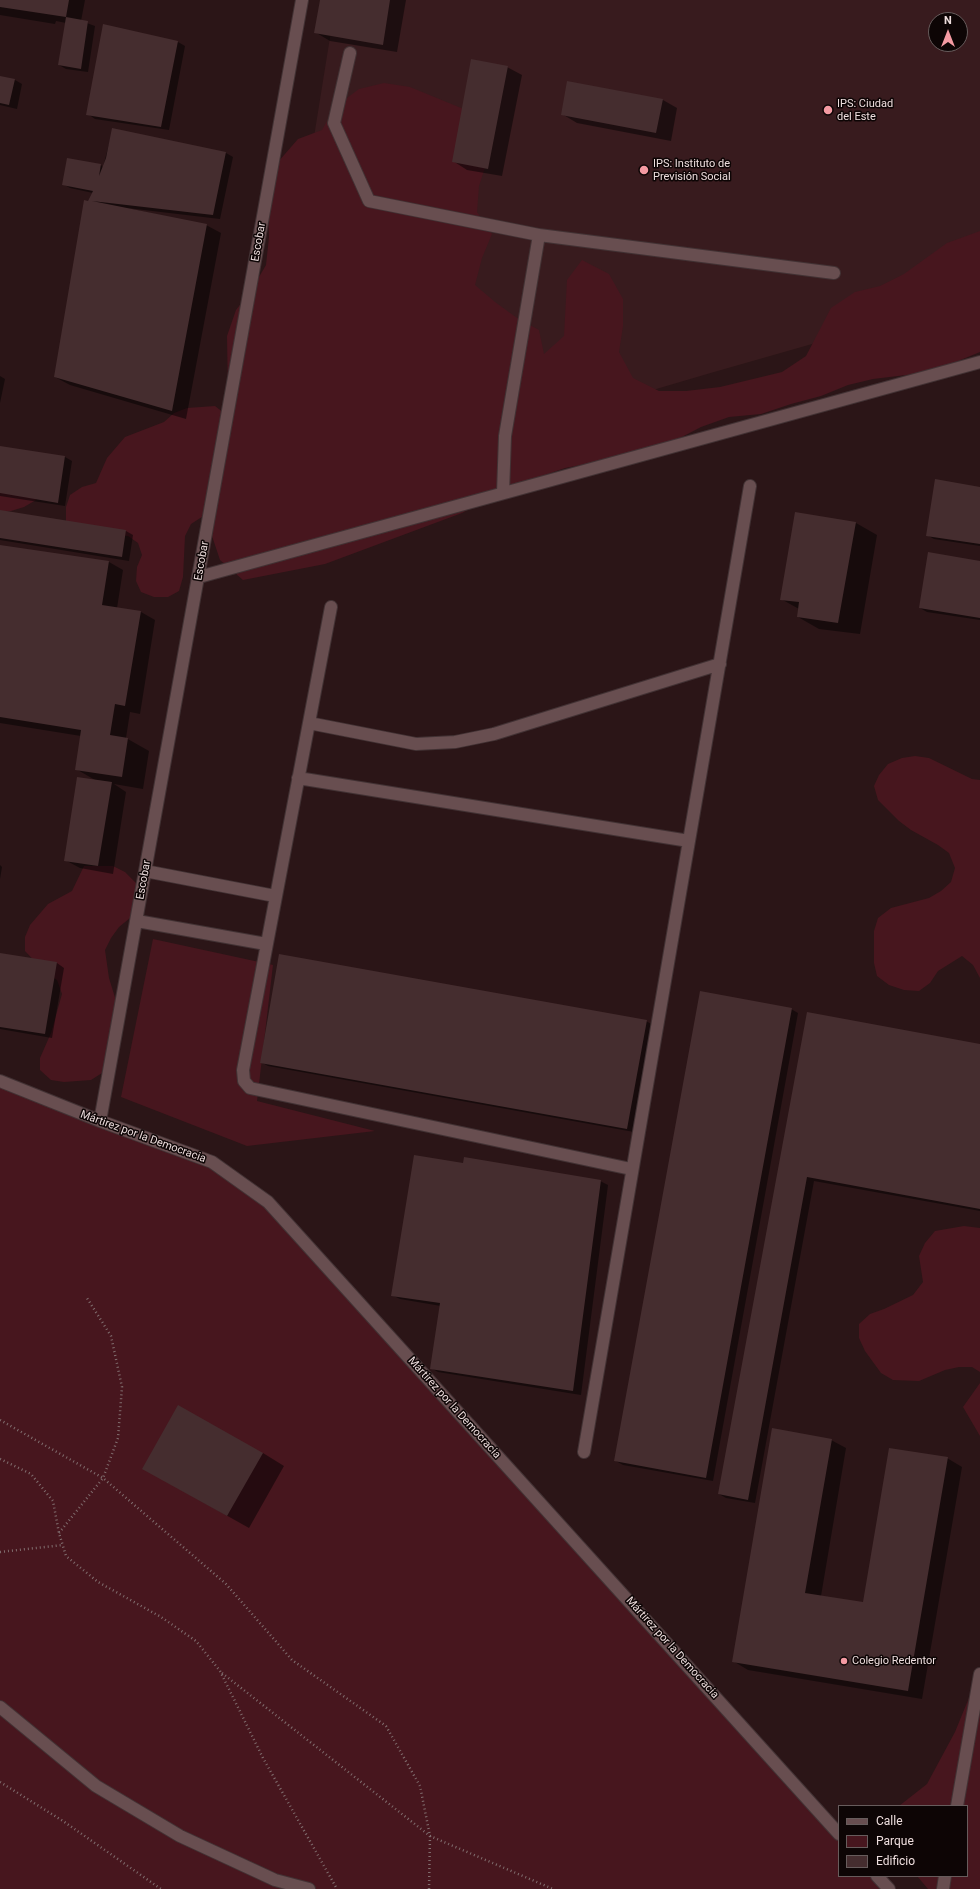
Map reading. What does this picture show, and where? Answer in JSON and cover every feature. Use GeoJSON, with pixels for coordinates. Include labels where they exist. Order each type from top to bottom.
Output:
{"type":"FeatureCollection","features":[{"type":"Feature","properties":{"kind":"street","name":"Escobar"},"geometry":{"type":"LineString","coordinates":[[100,1121],[302,0]]}},
{"type":"Feature","properties":{"kind":"street"},"geometry":{"type":"LineString","coordinates":[[350,53],[334,123],[369,201],[539,235],[834,273]]}},
{"type":"Feature","properties":{"kind":"street"},"geometry":{"type":"LineString","coordinates":[[503,493],[505,436],[539,235]]}},
{"type":"Feature","properties":{"kind":"street"},"geometry":{"type":"LineString","coordinates":[[199,577],[980,362]]}},
{"type":"Feature","properties":{"kind":"street"},"geometry":{"type":"LineString","coordinates":[[584,1452],[750,486]]}},
{"type":"Feature","properties":{"kind":"street"},"geometry":{"type":"LineString","coordinates":[[331,607],[242,1073],[244,1081],[248,1086],[632,1169]]}},
{"type":"Feature","properties":{"kind":"street"},"geometry":{"type":"LineString","coordinates":[[309,723],[416,744],[455,742],[494,734],[720,664]]}},
{"type":"Feature","properties":{"kind":"street"},"geometry":{"type":"LineString","coordinates":[[298,778],[689,841]]}},
{"type":"Feature","properties":{"kind":"street"},"geometry":{"type":"LineString","coordinates":[[145,871],[275,896]]}},
{"type":"Feature","properties":{"kind":"street"},"geometry":{"type":"LineString","coordinates":[[137,921],[266,944]]}},
{"type":"Feature","properties":{"kind":"street","name":"Mártirez por la Democracia"},"geometry":{"type":"LineString","coordinates":[[0,1081],[100,1121],[212,1162],[268,1202],[838,1833]]}},
{"type":"Feature","properties":{"kind":"street"},"geometry":{"type":"LineString","coordinates":[[957,1805],[980,1674]]}},
{"type":"Feature","properties":{"kind":"street"},"geometry":{"type":"LineString","coordinates":[[0,1707],[96,1786],[174,1832],[275,1880],[309,1889]]}},
{"type":"Feature","properties":{"kind":"street"},"geometry":{"type":"LineString","coordinates":[[878,1877],[889,1889]]}},
{"type":"Feature","properties":{"kind":"street"},"geometry":{"type":"LineString","coordinates":[[943,1889],[945,1877]]}},
{"type":"Feature","properties":{"kind":"path"},"geometry":{"type":"LineString","coordinates":[[59,1533],[104,1478],[118,1438],[122,1386],[111,1336],[87,1298]]}},
{"type":"Feature","properties":{"kind":"path"},"geometry":{"type":"LineString","coordinates":[[0,1420],[104,1478],[226,1584],[292,1660],[386,1726],[420,1786],[430,1836],[428,1889]]}},
{"type":"Feature","properties":{"kind":"path"},"geometry":{"type":"LineString","coordinates":[[0,1458],[31,1474],[53,1501],[59,1533],[66,1556],[98,1582],[161,1617],[196,1642],[220,1671],[430,1836],[553,1889]]}},
{"type":"Feature","properties":{"kind":"path"},"geometry":{"type":"LineString","coordinates":[[0,1552],[63,1545]]}},
{"type":"Feature","properties":{"kind":"path"},"geometry":{"type":"LineString","coordinates":[[220,1671],[263,1758],[338,1889]]}},
{"type":"Feature","properties":{"kind":"path"},"geometry":{"type":"LineString","coordinates":[[0,1782],[63,1821],[162,1889]]}},
{"type":"Feature","properties":{"kind":"shaded area","name":"IPS: Instituto de Previsión Social"},"geometry":{"type":"Polygon","coordinates":[[[336,0],[980,0],[980,296],[507,433],[253,516],[336,0]]]}},
{"type":"Feature","properties":{"kind":"green space"},"geometry":{"type":"Polygon","coordinates":[[[384,83],[410,87],[466,110],[488,158],[479,186],[477,212],[492,234],[482,258],[475,285],[517,318],[539,330],[544,354],[564,336],[567,280],[582,260],[609,274],[623,299],[623,326],[619,352],[633,378],[659,391],[686,391],[720,387],[782,372],[806,356],[831,308],[855,292],[880,286],[904,274],[947,243],[980,231],[980,352],[931,372],[873,379],[848,385],[821,396],[761,414],[729,417],[701,427],[676,440],[623,457],[565,468],[511,487],[462,513],[325,564],[243,580],[220,560],[211,533],[208,513],[191,524],[185,536],[183,577],[179,591],[168,597],[154,597],[141,592],[136,581],[137,567],[142,555],[138,543],[128,536],[113,535],[66,521],[66,507],[70,495],[82,487],[96,483],[107,458],[125,437],[164,422],[174,413],[187,408],[215,406],[224,413],[228,394],[227,336],[236,310],[252,289],[266,265],[269,237],[268,212],[278,162],[298,139],[322,130],[335,107],[359,89],[384,83]]]}},
{"type":"Feature","properties":{"kind":"green space"},"geometry":{"type":"Polygon","coordinates":[[[0,468],[34,487],[36,500],[24,507],[11,511],[0,512],[0,468]]]}},
{"type":"Feature","properties":{"kind":"green space"},"geometry":{"type":"Polygon","coordinates":[[[915,756],[929,758],[972,779],[980,780],[980,978],[973,965],[962,956],[938,971],[930,983],[919,991],[904,990],[889,985],[877,976],[874,963],[874,931],[878,918],[891,908],[929,898],[941,891],[951,882],[955,868],[949,853],[911,830],[899,821],[878,800],[874,786],[879,775],[888,764],[902,758],[915,756]]]}},
{"type":"Feature","properties":{"kind":"green space"},"geometry":{"type":"Polygon","coordinates":[[[84,866],[113,866],[125,872],[136,883],[140,897],[137,907],[130,918],[119,927],[105,950],[109,978],[117,1004],[102,1073],[91,1080],[64,1082],[51,1080],[40,1070],[40,1058],[51,1033],[62,994],[57,980],[46,973],[25,951],[25,937],[30,925],[48,904],[72,891],[84,866]]]}},
{"type":"Feature","properties":{"kind":"green space"},"geometry":{"type":"Polygon","coordinates":[[[153,939],[273,965],[257,1101],[375,1131],[247,1146],[121,1097],[153,939]]]}},
{"type":"Feature","properties":{"kind":"green space"},"geometry":{"type":"Polygon","coordinates":[[[0,1081],[212,1162],[268,1202],[838,1833],[838,1877],[878,1877],[889,1889],[0,1889],[0,1081]]]}},
{"type":"Feature","properties":{"kind":"green space"},"geometry":{"type":"Polygon","coordinates":[[[964,1226],[980,1228],[980,1372],[972,1367],[959,1367],[945,1370],[919,1381],[893,1380],[881,1373],[865,1351],[859,1338],[859,1324],[870,1314],[913,1295],[923,1282],[919,1256],[925,1243],[935,1231],[964,1226]]]}},
{"type":"Feature","properties":{"kind":"green space"},"geometry":{"type":"Polygon","coordinates":[[[980,1383],[980,1436],[963,1407],[980,1383]]]}},
{"type":"Feature","properties":{"kind":"green space"},"geometry":{"type":"Polygon","coordinates":[[[980,1671],[980,1889],[928,1889],[918,1877],[968,1877],[968,1805],[900,1805],[927,1784],[955,1732],[980,1671]]]}},
{"type":"Feature","properties":{"kind":"building"},"geometry":{"type":"Polygon","coordinates":[[[0,0],[69,0],[66,17],[0,7],[0,0]]]}},
{"type":"Feature","properties":{"kind":"building"},"geometry":{"type":"Polygon","coordinates":[[[320,0],[390,0],[383,45],[314,33],[320,0]]]}},
{"type":"Feature","properties":{"kind":"building"},"geometry":{"type":"Polygon","coordinates":[[[66,17],[88,21],[81,69],[58,65],[66,17]]]}},
{"type":"Feature","properties":{"kind":"building"},"geometry":{"type":"Polygon","coordinates":[[[103,24],[178,41],[161,127],[86,115],[103,24]]]}},
{"type":"Feature","properties":{"kind":"building"},"geometry":{"type":"Polygon","coordinates":[[[471,59],[508,66],[488,169],[452,162],[471,59]]]}},
{"type":"Feature","properties":{"kind":"building"},"geometry":{"type":"Polygon","coordinates":[[[0,76],[15,79],[9,105],[0,103],[0,76]]]}},
{"type":"Feature","properties":{"kind":"building"},"geometry":{"type":"Polygon","coordinates":[[[567,81],[663,99],[656,133],[561,115],[567,81]]]}},
{"type":"Feature","properties":{"kind":"building"},"geometry":{"type":"Polygon","coordinates":[[[112,128],[226,152],[213,215],[92,201],[207,224],[172,411],[54,377],[84,200],[88,201],[93,191],[62,185],[67,158],[101,164],[99,176],[106,158],[112,128]]]}},
{"type":"Feature","properties":{"kind":"building"},"geometry":{"type":"Polygon","coordinates":[[[0,446],[65,456],[58,503],[0,493],[0,446]]]}},
{"type":"Feature","properties":{"kind":"building"},"geometry":{"type":"Polygon","coordinates":[[[935,479],[980,487],[980,544],[926,536],[935,479]]]}},
{"type":"Feature","properties":{"kind":"building"},"geometry":{"type":"Polygon","coordinates":[[[0,510],[126,530],[122,557],[0,538],[0,510]]]}},
{"type":"Feature","properties":{"kind":"building"},"geometry":{"type":"Polygon","coordinates":[[[795,512],[856,522],[838,623],[797,617],[799,602],[780,600],[795,512]]]}},
{"type":"Feature","properties":{"kind":"building"},"geometry":{"type":"Polygon","coordinates":[[[0,545],[109,561],[102,605],[141,611],[125,706],[115,704],[110,735],[128,738],[122,777],[75,770],[81,730],[0,717],[0,545]]]}},
{"type":"Feature","properties":{"kind":"building"},"geometry":{"type":"Polygon","coordinates":[[[928,552],[980,561],[980,618],[919,608],[928,552]]]}},
{"type":"Feature","properties":{"kind":"building"},"geometry":{"type":"Polygon","coordinates":[[[77,777],[112,782],[98,866],[64,861],[77,777]]]}},
{"type":"Feature","properties":{"kind":"building"},"geometry":{"type":"Polygon","coordinates":[[[0,953],[57,962],[45,1034],[0,1027],[0,953]]]}},
{"type":"Feature","properties":{"kind":"building"},"geometry":{"type":"Polygon","coordinates":[[[279,954],[647,1020],[627,1129],[260,1063],[279,954]]]}},
{"type":"Feature","properties":{"kind":"building"},"geometry":{"type":"Polygon","coordinates":[[[700,991],[792,1008],[706,1478],[614,1461],[700,991]]]}},
{"type":"Feature","properties":{"kind":"building"},"geometry":{"type":"Polygon","coordinates":[[[807,1012],[980,1044],[980,1209],[807,1177],[748,1500],[718,1494],[807,1012]]]}},
{"type":"Feature","properties":{"kind":"building"},"geometry":{"type":"Polygon","coordinates":[[[414,1155],[463,1163],[464,1157],[601,1180],[573,1391],[430,1369],[440,1303],[391,1296],[414,1155]]]}},
{"type":"Feature","properties":{"kind":"building"},"geometry":{"type":"Polygon","coordinates":[[[178,1405],[263,1453],[227,1516],[142,1469],[178,1405]]]}},
{"type":"Feature","properties":{"kind":"building"},"geometry":{"type":"Polygon","coordinates":[[[772,1428],[832,1439],[805,1593],[863,1602],[889,1448],[948,1457],[908,1691],[732,1662],[772,1428]]]}},
{"type":"Feature","properties":{"kind":"place","name":"IPS: Ciudad del Este"},"geometry":{"type":"Point","coordinates":[828,110]}},
{"type":"Feature","properties":{"kind":"place","name":"IPS: Instituto de Previsión Social"},"geometry":{"type":"Point","coordinates":[644,170]}},
{"type":"Feature","properties":{"kind":"place","name":"Colegio Redentor"},"geometry":{"type":"Point","coordinates":[844,1661]}}]}
